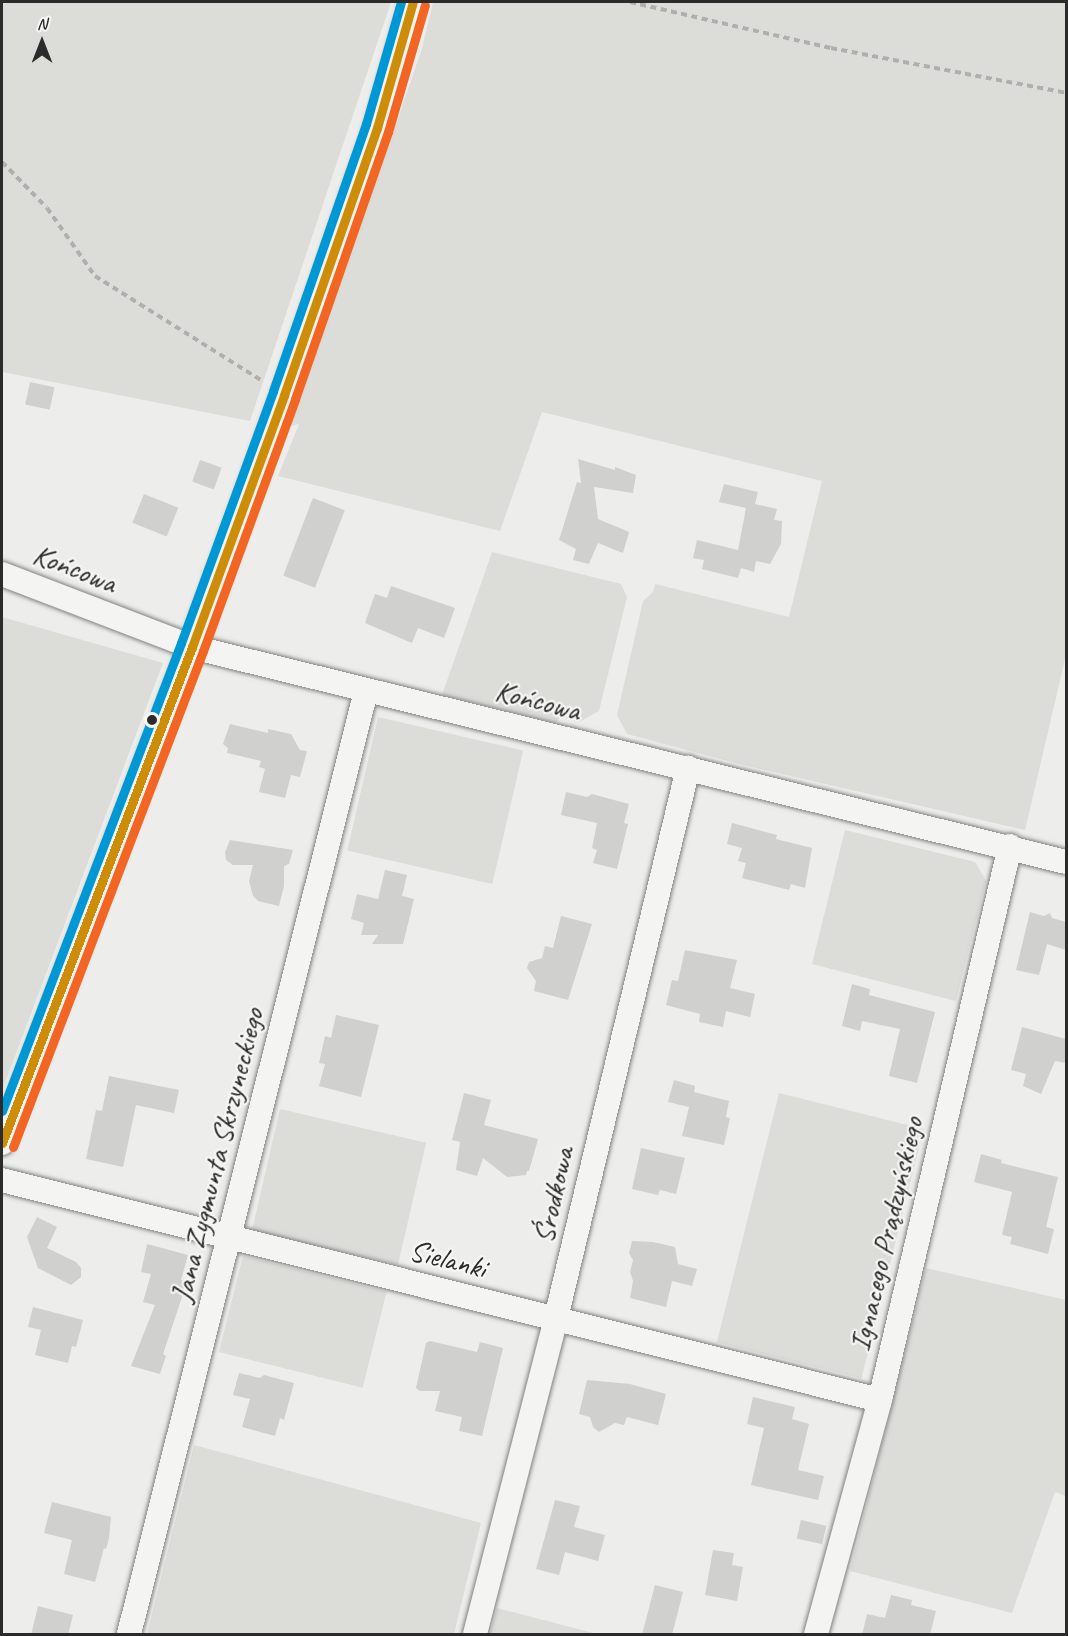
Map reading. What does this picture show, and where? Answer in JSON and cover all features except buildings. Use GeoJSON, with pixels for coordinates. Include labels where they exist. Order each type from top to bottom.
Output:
{"type":"FeatureCollection","features":[{"type":"Feature","properties":{"kind":"street"},"geometry":{"type":"LineString","coordinates":[[2,1143],[192,647],[284,395],[377,128],[413,2]]}},
{"type":"Feature","properties":{"kind":"street","name":"Końcowa"},"geometry":{"type":"LineString","coordinates":[[2,574],[192,647],[1010,846],[1066,862]]}},
{"type":"Feature","properties":{"kind":"street","name":"Jana Zygmunta Skrzyneckiego"},"geometry":{"type":"LineString","coordinates":[[129,1635],[366,691]]}},
{"type":"Feature","properties":{"kind":"street","name":"Środkowa"},"geometry":{"type":"LineString","coordinates":[[476,1635],[556,1318],[688,768]]}},
{"type":"Feature","properties":{"kind":"street","name":"Ignacego Prądzyńskiego"},"geometry":{"type":"LineString","coordinates":[[816,1635],[880,1400],[1010,846]]}},
{"type":"Feature","properties":{"kind":"street","name":"Sielanki"},"geometry":{"type":"LineString","coordinates":[[2,1180],[880,1400]]}},
{"type":"Feature","properties":{"kind":"path"},"geometry":{"type":"LineString","coordinates":[[630,2],[831,48],[1066,93]]}},
{"type":"Feature","properties":{"kind":"path"},"geometry":{"type":"LineString","coordinates":[[2,162],[47,207],[95,276],[284,395]]}},
{"type":"Feature","properties":{"kind":"shaded area"},"geometry":{"type":"Polygon","coordinates":[[[2,2],[391,2],[250,421],[2,372],[2,2]]]}},
{"type":"Feature","properties":{"kind":"shaded area"},"geometry":{"type":"Polygon","coordinates":[[[433,2],[1066,2],[1066,655],[1025,830],[739,764],[627,734],[617,715],[643,601],[653,592],[655,584],[789,617],[822,481],[542,412],[500,531],[278,476],[299,424],[282,428],[393,134],[422,48],[433,2]]]}},
{"type":"Feature","properties":{"kind":"shaded area"},"geometry":{"type":"Polygon","coordinates":[[[492,552],[621,584],[627,597],[599,711],[579,722],[560,717],[556,723],[442,695],[492,552]]]}},
{"type":"Feature","properties":{"kind":"shaded area"},"geometry":{"type":"Polygon","coordinates":[[[2,617],[163,663],[2,1091],[2,617]]]}},
{"type":"Feature","properties":{"kind":"shaded area"},"geometry":{"type":"Polygon","coordinates":[[[378,717],[523,751],[492,884],[347,850],[378,717]]]}},
{"type":"Feature","properties":{"kind":"shaded area"},"geometry":{"type":"Polygon","coordinates":[[[845,830],[975,862],[986,881],[956,1001],[812,964],[845,830]]]}},
{"type":"Feature","properties":{"kind":"shaded area"},"geometry":{"type":"Polygon","coordinates":[[[779,1093],[924,1129],[861,1378],[717,1342],[779,1093]]]}},
{"type":"Feature","properties":{"kind":"shaded area"},"geometry":{"type":"Polygon","coordinates":[[[280,1109],[426,1143],[398,1265],[252,1231],[280,1109]]]}},
{"type":"Feature","properties":{"kind":"shaded area"},"geometry":{"type":"Polygon","coordinates":[[[243,1256],[387,1292],[363,1388],[219,1352],[243,1256]]]}},
{"type":"Feature","properties":{"kind":"shaded area"},"geometry":{"type":"Polygon","coordinates":[[[926,1268],[1066,1300],[1066,1496],[1055,1492],[1012,1613],[850,1571],[926,1268]]]}},
{"type":"Feature","properties":{"kind":"shaded area"},"geometry":{"type":"Polygon","coordinates":[[[194,1445],[481,1523],[454,1634],[147,1634],[194,1445]]]}},
{"type":"Feature","properties":{"kind":"shaded area"},"geometry":{"type":"Polygon","coordinates":[[[497,1608],[597,1634],[490,1634],[497,1608]]]}},
{"type":"Feature","properties":{"kind":"transit line"},"geometry":{"type":"LineString","coordinates":[[2,1111],[181,643],[273,391],[366,124],[401,2]]}},
{"type":"Feature","properties":{"kind":"transit line"},"geometry":{"type":"LineString","coordinates":[[2,1143],[192,647],[284,395],[377,128],[413,2]]}},
{"type":"Feature","properties":{"kind":"transit line"},"geometry":{"type":"LineString","coordinates":[[13,1147],[203,651],[295,399],[388,132],[425,5]]}}]}
